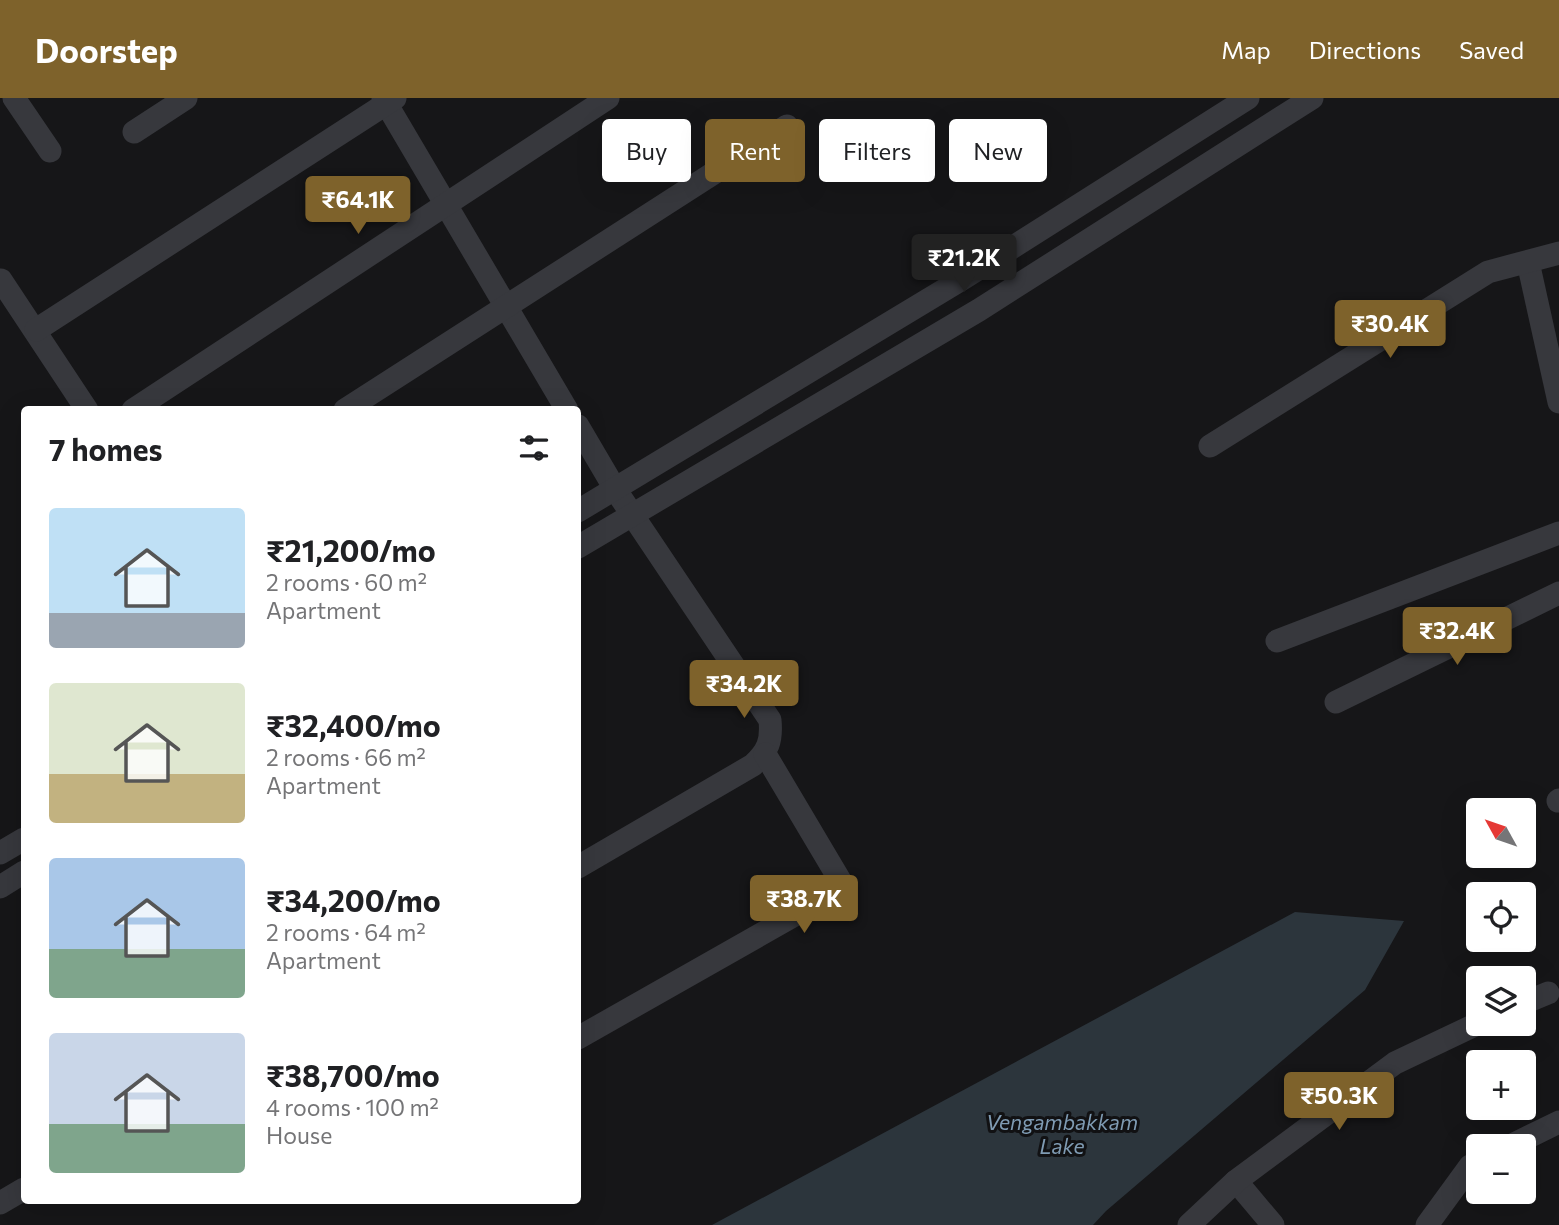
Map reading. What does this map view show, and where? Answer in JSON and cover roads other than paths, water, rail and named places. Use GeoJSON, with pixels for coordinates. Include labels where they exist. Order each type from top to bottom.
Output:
{"type":"FeatureCollection","features":[{"type":"Feature","properties":{"kind":"street"},"geometry":{"type":"LineString","coordinates":[[14,98],[50,151]]}},
{"type":"Feature","properties":{"kind":"street"},"geometry":{"type":"LineString","coordinates":[[134,132],[186,98]]}},
{"type":"Feature","properties":{"kind":"street"},"geometry":{"type":"LineString","coordinates":[[138,406],[607,98]]}},
{"type":"Feature","properties":{"kind":"street"},"geometry":{"type":"LineString","coordinates":[[581,510],[964,278],[1248,98]]}},
{"type":"Feature","properties":{"kind":"street"},"geometry":{"type":"LineString","coordinates":[[581,545],[979,310],[1312,98]]}},
{"type":"Feature","properties":{"kind":"street"},"geometry":{"type":"LineString","coordinates":[[36,330],[388,100],[446,205],[565,406]]}},
{"type":"Feature","properties":{"kind":"street"},"geometry":{"type":"LineString","coordinates":[[351,406],[705,178]]}},
{"type":"Feature","properties":{"kind":"street"},"geometry":{"type":"LineString","coordinates":[[1210,446],[1488,272],[1559,253]]}},
{"type":"Feature","properties":{"kind":"street"},"geometry":{"type":"LineString","coordinates":[[1528,262],[1559,402]]}},
{"type":"Feature","properties":{"kind":"street"},"geometry":{"type":"LineString","coordinates":[[1,280],[84,406]]}},
{"type":"Feature","properties":{"kind":"street"},"geometry":{"type":"LineString","coordinates":[[581,431],[615,489],[770,720],[770,742],[765,754],[753,765],[581,865]]}},
{"type":"Feature","properties":{"kind":"street"},"geometry":{"type":"LineString","coordinates":[[1277,641],[1559,533]]}},
{"type":"Feature","properties":{"kind":"street"},"geometry":{"type":"LineString","coordinates":[[1336,702],[1559,593]]}},
{"type":"Feature","properties":{"kind":"street"},"geometry":{"type":"LineString","coordinates":[[581,1036],[844,887],[765,754]]}},
{"type":"Feature","properties":{"kind":"street"},"geometry":{"type":"LineString","coordinates":[[0,853],[21,841]]}},
{"type":"Feature","properties":{"kind":"street"},"geometry":{"type":"LineString","coordinates":[[0,887],[21,875]]}},
{"type":"Feature","properties":{"kind":"street"},"geometry":{"type":"LineString","coordinates":[[1536,998],[1548,993]]}},
{"type":"Feature","properties":{"kind":"street"},"geometry":{"type":"LineString","coordinates":[[1189,1225],[1236,1181],[1395,1063],[1466,1029]]}},
{"type":"Feature","properties":{"kind":"street"},"geometry":{"type":"LineString","coordinates":[[1534,1134],[1559,1122]]}},
{"type":"Feature","properties":{"kind":"street"},"geometry":{"type":"LineString","coordinates":[[1427,1225],[1466,1171]]}},
{"type":"Feature","properties":{"kind":"street"},"geometry":{"type":"LineString","coordinates":[[1236,1181],[1273,1225]]}},
{"type":"Feature","properties":{"kind":"street"},"geometry":{"type":"LineString","coordinates":[[0,1203],[21,1191]]}},
{"type":"Feature","properties":{"kind":"water","name":"Vengambakkam Lake"},"geometry":{"type":"Polygon","coordinates":[[[1295,912],[1404,921],[1365,990],[1093,1225],[712,1225],[1295,912]]]}}]}
